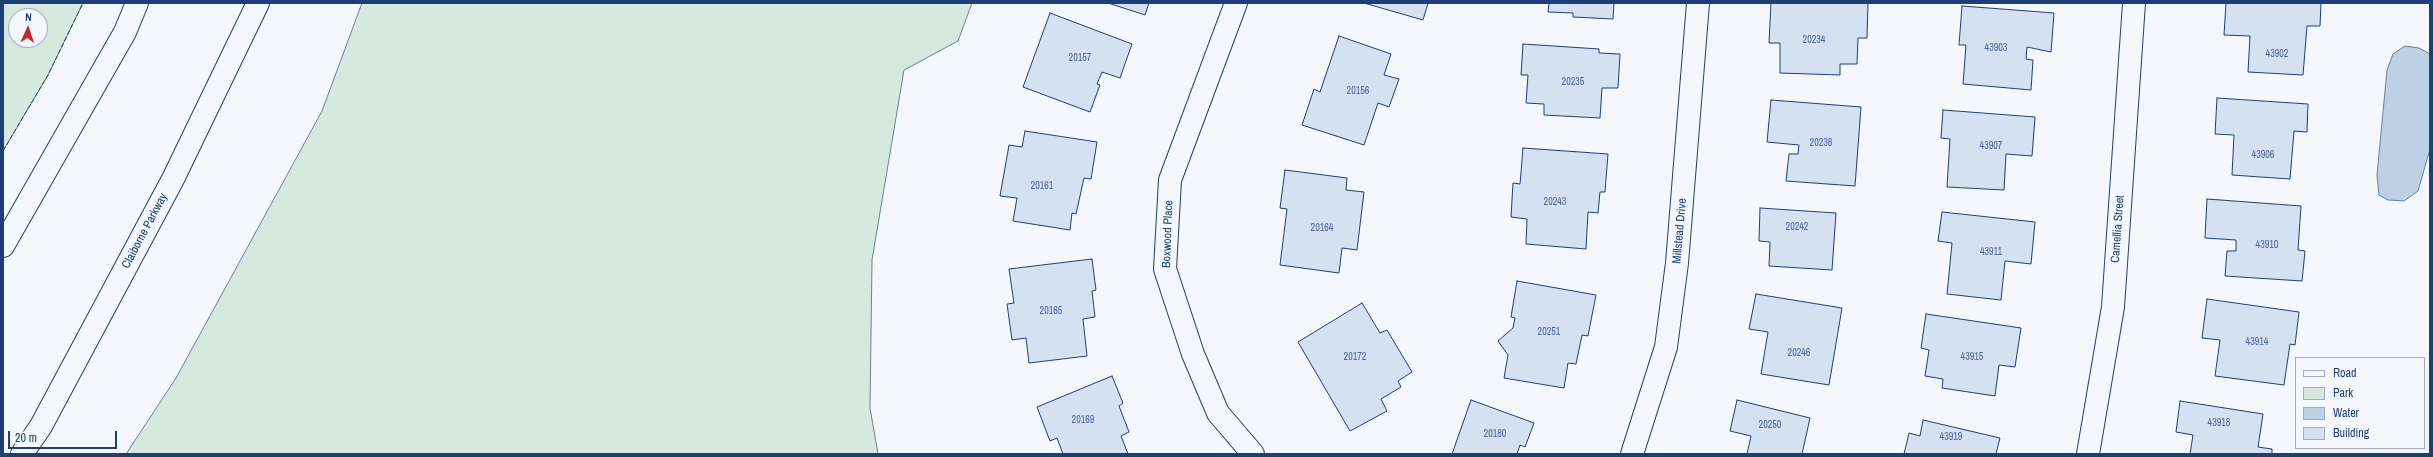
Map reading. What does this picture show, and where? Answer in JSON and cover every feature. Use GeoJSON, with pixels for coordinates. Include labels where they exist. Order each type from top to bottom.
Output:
{"type":"FeatureCollection","features":[{"type":"Feature","properties":{"kind":"street"},"geometry":{"type":"LineString","coordinates":[[3,246],[125,32],[137,3]]}},
{"type":"Feature","properties":{"kind":"street","name":"Claiborne Parkway"},"geometry":{"type":"LineString","coordinates":[[22,454],[42,426],[169,186],[258,3]]}},
{"type":"Feature","properties":{"kind":"street","name":"Boxwood Place"},"geometry":{"type":"LineString","coordinates":[[1236,3],[1170,180],[1165,269],[1193,354],[1218,413],[1253,454]]}},
{"type":"Feature","properties":{"kind":"street","name":"Millstead Drive"},"geometry":{"type":"LineString","coordinates":[[1632,454],[1667,339],[1677,263],[1698,3]]}},
{"type":"Feature","properties":{"kind":"street","name":"Camellia Street"},"geometry":{"type":"LineString","coordinates":[[2088,454],[2113,307],[2134,3]]}},
{"type":"Feature","properties":{"kind":"green space"},"geometry":{"type":"Polygon","coordinates":[[[3,3],[83,3],[48,75],[3,151],[3,3]]]}},
{"type":"Feature","properties":{"kind":"green space"},"geometry":{"type":"Polygon","coordinates":[[[362,3],[972,3],[958,41],[904,70],[872,260],[870,408],[878,454],[126,454],[176,378],[322,111],[362,3]]]}},
{"type":"Feature","properties":{"kind":"water"},"geometry":{"type":"Polygon","coordinates":[[[2405,46],[2419,48],[2430,54],[2430,149],[2418,191],[2404,201],[2388,200],[2379,195],[2377,175],[2387,70],[2393,54],[2405,46]]]}},
{"type":"Feature","properties":{"kind":"building"},"geometry":{"type":"Polygon","coordinates":[[[1108,3],[1149,3],[1145,15],[1108,3]]]}},
{"type":"Feature","properties":{"kind":"building"},"geometry":{"type":"Polygon","coordinates":[[[1364,3],[1428,3],[1423,20],[1364,3]]]}},
{"type":"Feature","properties":{"kind":"building"},"geometry":{"type":"Polygon","coordinates":[[[1549,3],[1614,3],[1613,19],[1573,17],[1573,13],[1548,12],[1549,3]]]}},
{"type":"Feature","properties":{"kind":"building"},"geometry":{"type":"Polygon","coordinates":[[[1771,3],[1868,3],[1867,38],[1858,38],[1857,64],[1840,64],[1840,75],[1780,73],[1780,43],[1769,43],[1771,3]]]}},
{"type":"Feature","properties":{"kind":"building"},"geometry":{"type":"Polygon","coordinates":[[[2226,3],[2321,3],[2320,26],[2307,26],[2303,75],[2248,72],[2250,36],[2224,35],[2226,3]]]}},
{"type":"Feature","properties":{"kind":"building"},"geometry":{"type":"Polygon","coordinates":[[[1962,6],[2054,13],[2051,52],[2027,47],[2026,59],[2033,60],[2031,90],[1963,84],[1966,45],[1959,45],[1962,6]]]}},
{"type":"Feature","properties":{"kind":"building"},"geometry":{"type":"Polygon","coordinates":[[[1050,13],[1132,44],[1120,78],[1102,72],[1097,84],[1100,85],[1090,112],[1023,87],[1050,13]]]}},
{"type":"Feature","properties":{"kind":"building"},"geometry":{"type":"Polygon","coordinates":[[[1339,36],[1391,54],[1384,75],[1399,79],[1389,107],[1378,103],[1364,145],[1302,125],[1314,89],[1320,92],[1339,36]]]}},
{"type":"Feature","properties":{"kind":"building"},"geometry":{"type":"Polygon","coordinates":[[[1523,44],[1599,49],[1599,53],[1620,54],[1618,88],[1602,88],[1600,118],[1544,115],[1544,104],[1526,103],[1528,75],[1521,75],[1523,44]]]}},
{"type":"Feature","properties":{"kind":"building"},"geometry":{"type":"Polygon","coordinates":[[[2217,98],[2308,104],[2307,132],[2294,131],[2290,179],[2232,175],[2234,135],[2215,134],[2217,98]]]}},
{"type":"Feature","properties":{"kind":"building"},"geometry":{"type":"Polygon","coordinates":[[[1771,100],[1861,107],[1855,186],[1786,181],[1789,154],[1798,154],[1799,145],[1767,142],[1771,100]]]}},
{"type":"Feature","properties":{"kind":"building"},"geometry":{"type":"Polygon","coordinates":[[[1943,110],[2035,117],[2032,156],[2006,154],[2004,190],[1947,187],[1950,139],[1941,138],[1943,110]]]}},
{"type":"Feature","properties":{"kind":"building"},"geometry":{"type":"Polygon","coordinates":[[[1025,131],[1097,142],[1091,179],[1084,178],[1076,214],[1072,213],[1070,230],[1013,221],[1017,198],[1000,196],[1009,145],[1022,147],[1025,131]]]}},
{"type":"Feature","properties":{"kind":"building"},"geometry":{"type":"Polygon","coordinates":[[[1523,148],[1608,154],[1605,192],[1600,192],[1598,213],[1588,212],[1586,249],[1526,244],[1527,219],[1511,217],[1513,183],[1520,184],[1523,148]]]}},
{"type":"Feature","properties":{"kind":"building"},"geometry":{"type":"Polygon","coordinates":[[[1285,170],[1347,178],[1346,190],[1364,192],[1357,250],[1342,248],[1339,273],[1280,265],[1287,209],[1280,208],[1285,170]]]}},
{"type":"Feature","properties":{"kind":"building"},"geometry":{"type":"Polygon","coordinates":[[[2207,199],[2301,206],[2298,250],[2305,251],[2302,281],[2225,276],[2227,251],[2236,251],[2236,240],[2205,238],[2207,199]]]}},
{"type":"Feature","properties":{"kind":"building"},"geometry":{"type":"Polygon","coordinates":[[[1760,208],[1836,213],[1832,270],[1769,266],[1770,242],[1759,241],[1760,208]]]}},
{"type":"Feature","properties":{"kind":"building"},"geometry":{"type":"Polygon","coordinates":[[[1942,212],[2035,222],[2031,264],[2005,261],[2001,300],[1947,294],[1952,243],[1938,241],[1942,212]]]}},
{"type":"Feature","properties":{"kind":"building"},"geometry":{"type":"Polygon","coordinates":[[[1092,259],[1096,290],[1092,291],[1095,317],[1083,319],[1087,356],[1029,363],[1026,338],[1012,340],[1007,304],[1014,303],[1009,269],[1092,259]]]}},
{"type":"Feature","properties":{"kind":"building"},"geometry":{"type":"Polygon","coordinates":[[[1517,281],[1596,295],[1588,336],[1582,335],[1576,364],[1568,363],[1564,388],[1504,378],[1508,355],[1498,341],[1513,328],[1515,318],[1511,317],[1517,281]]]}},
{"type":"Feature","properties":{"kind":"building"},"geometry":{"type":"Polygon","coordinates":[[[1756,294],[1842,308],[1829,385],[1761,374],[1768,332],[1749,329],[1756,294]]]}},
{"type":"Feature","properties":{"kind":"building"},"geometry":{"type":"Polygon","coordinates":[[[2207,299],[2299,312],[2295,345],[2290,344],[2284,385],[2215,376],[2220,340],[2202,338],[2207,299]]]}},
{"type":"Feature","properties":{"kind":"building"},"geometry":{"type":"Polygon","coordinates":[[[1362,303],[1380,333],[1387,330],[1412,372],[1398,381],[1401,387],[1381,399],[1387,411],[1350,431],[1298,342],[1362,303]]]}},
{"type":"Feature","properties":{"kind":"building"},"geometry":{"type":"Polygon","coordinates":[[[1926,314],[2021,328],[2015,367],[1999,365],[1995,396],[1942,388],[1943,379],[1925,376],[1929,350],[1921,348],[1926,314]]]}},
{"type":"Feature","properties":{"kind":"building"},"geometry":{"type":"Polygon","coordinates":[[[1112,376],[1123,403],[1119,406],[1129,432],[1121,436],[1128,454],[1063,454],[1057,438],[1050,441],[1037,407],[1112,376]]]}},
{"type":"Feature","properties":{"kind":"building"},"geometry":{"type":"Polygon","coordinates":[[[1471,400],[1534,423],[1525,447],[1520,445],[1517,454],[1452,454],[1471,400]]]}},
{"type":"Feature","properties":{"kind":"building"},"geometry":{"type":"Polygon","coordinates":[[[1737,400],[1810,418],[1802,454],[1747,454],[1751,436],[1730,431],[1737,400]]]}},
{"type":"Feature","properties":{"kind":"building"},"geometry":{"type":"Polygon","coordinates":[[[2180,401],[2263,414],[2258,447],[2272,449],[2272,454],[2190,454],[2193,435],[2176,432],[2180,401]]]}},
{"type":"Feature","properties":{"kind":"building"},"geometry":{"type":"Polygon","coordinates":[[[1923,420],[2000,438],[1996,454],[1904,454],[1909,433],[1920,436],[1923,420]]]}},
{"type":"Feature","properties":{"kind":"fence"},"geometry":{"type":"LineString","coordinates":[[3,151],[48,75],[83,3]]}}]}
